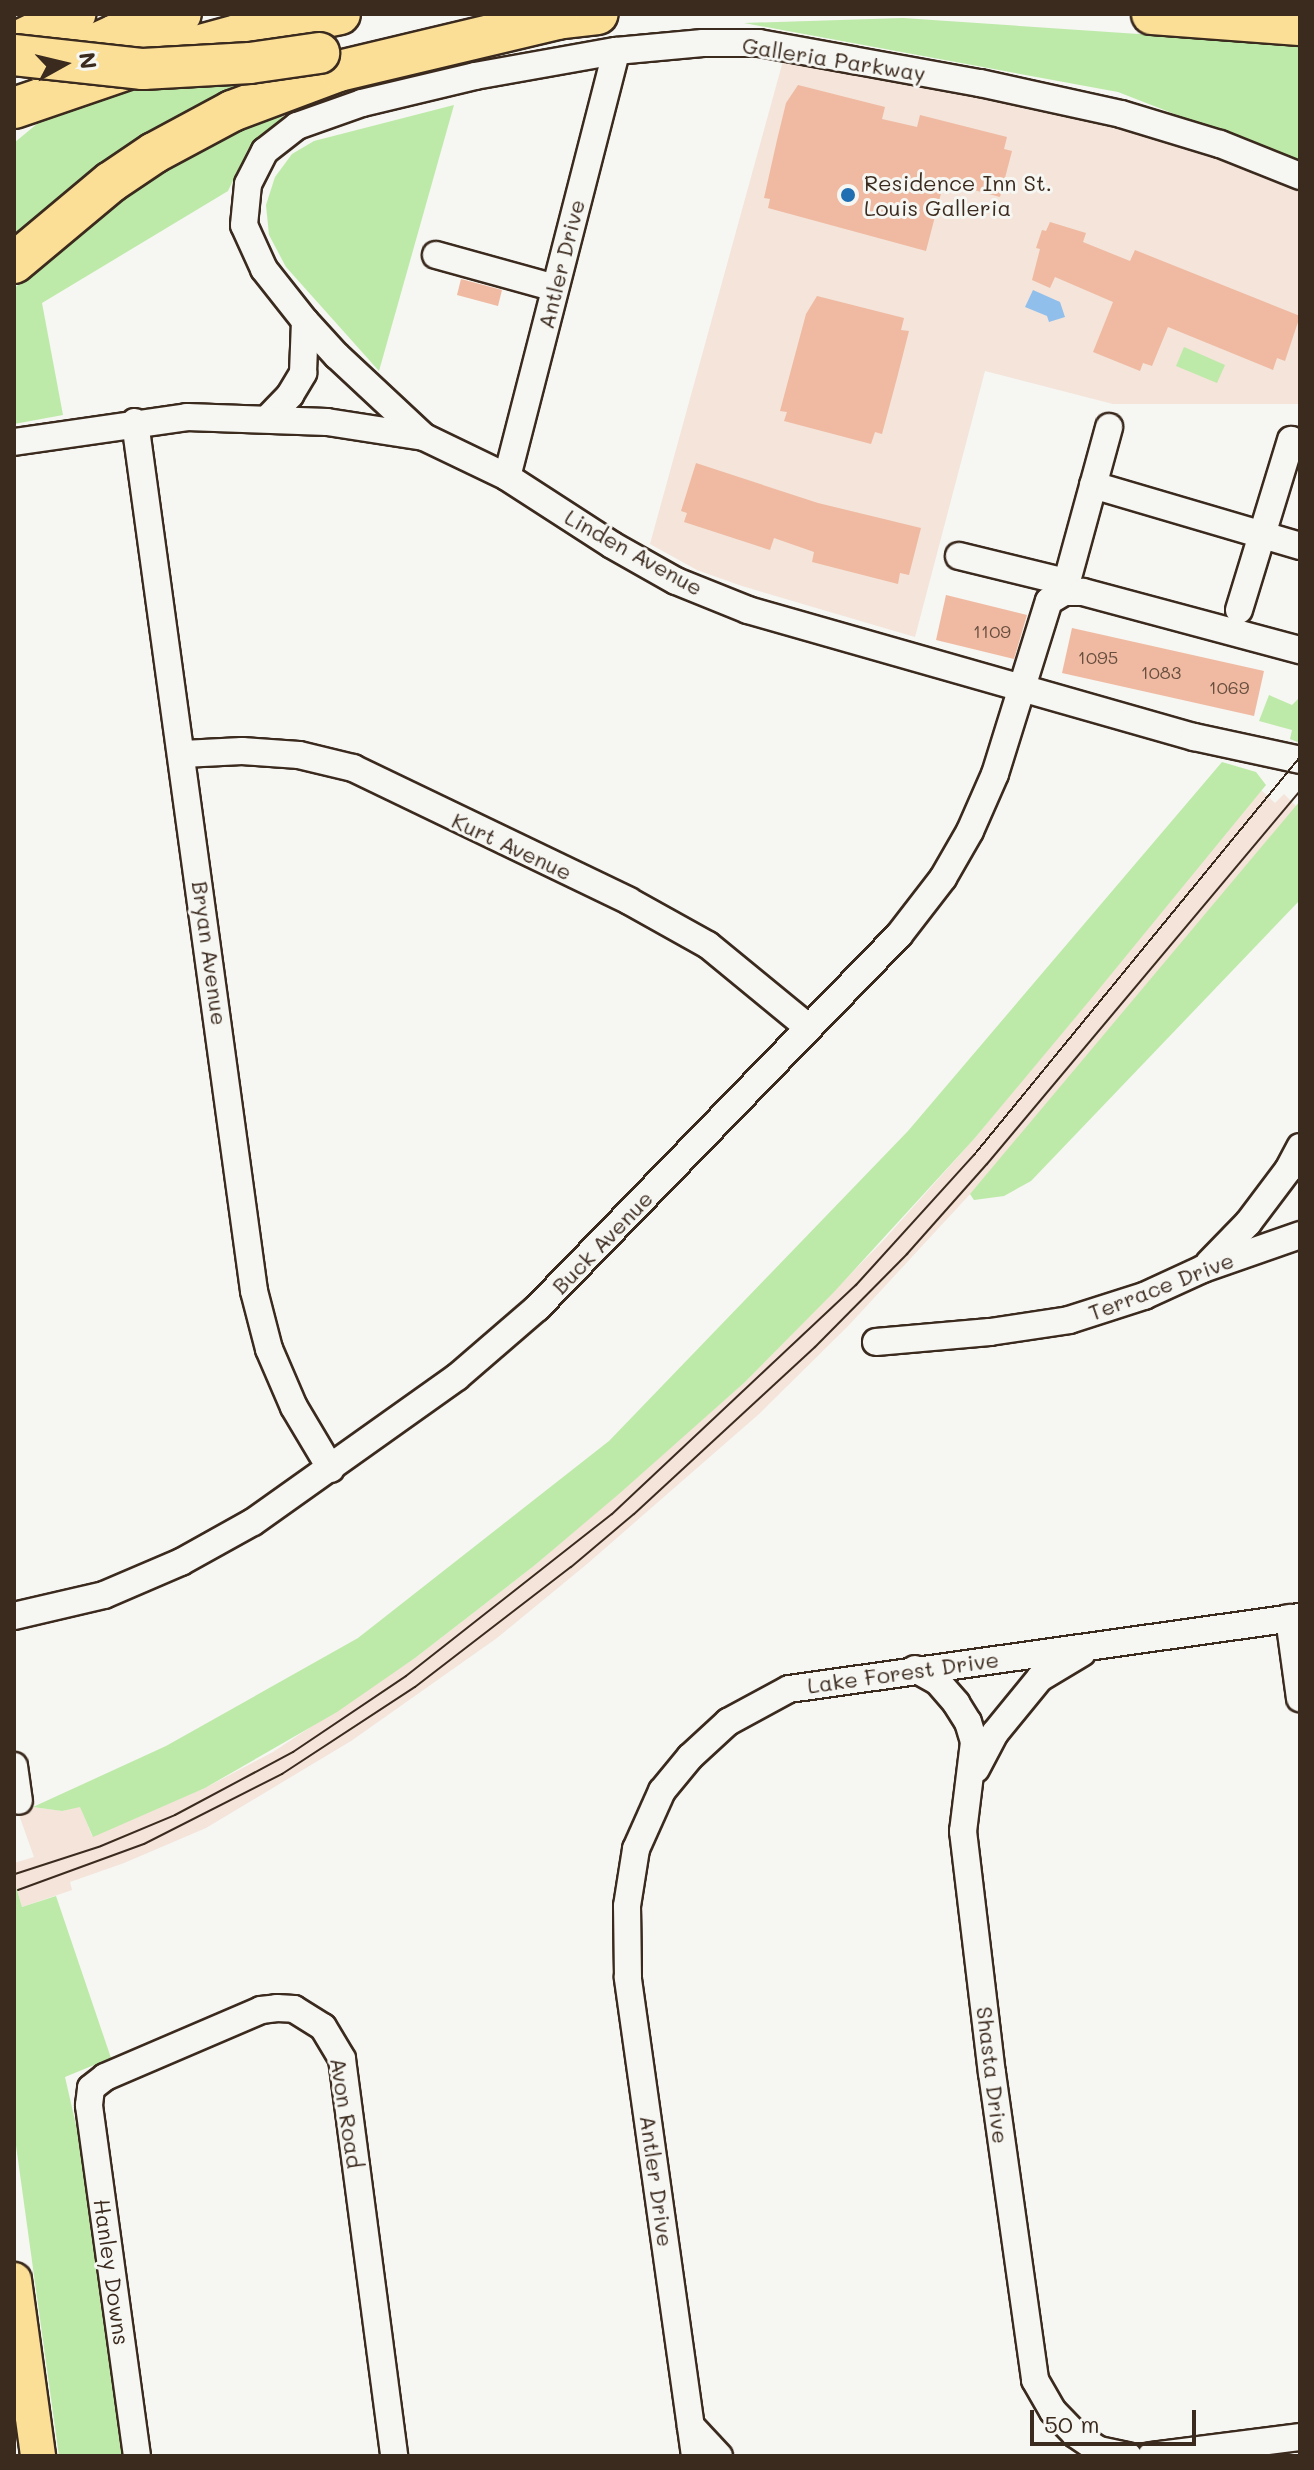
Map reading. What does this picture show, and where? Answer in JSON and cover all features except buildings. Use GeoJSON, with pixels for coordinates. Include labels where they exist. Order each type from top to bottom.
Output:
{"type":"FeatureCollection","features":[{"type":"Feature","properties":{"kind":"highway"},"geometry":{"type":"LineString","coordinates":[[14,43],[75,14]]}},
{"type":"Feature","properties":{"kind":"highway"},"geometry":{"type":"LineString","coordinates":[[14,85],[71,54],[181,14]]}},
{"type":"Feature","properties":{"kind":"highway"},"geometry":{"type":"LineString","coordinates":[[14,108],[186,49],[340,14]]}},
{"type":"Feature","properties":{"kind":"highway"},"geometry":{"type":"LineString","coordinates":[[14,55],[143,69],[238,65],[452,29],[598,14]]}},
{"type":"Feature","properties":{"kind":"highway"},"geometry":{"type":"LineString","coordinates":[[1152,14],[1300,25]]}},
{"type":"Feature","properties":{"kind":"highway"},"geometry":{"type":"LineString","coordinates":[[14,263],[111,182],[154,153],[232,111],[285,88],[354,66],[557,19]]}},
{"type":"Feature","properties":{"kind":"main road"},"geometry":{"type":"LineString","coordinates":[[14,2280],[38,2456]]}},
{"type":"Feature","properties":{"kind":"street","name":"Galleria Parkway"},"geometry":{"type":"LineString","coordinates":[[305,321],[252,248],[244,225],[248,184],[265,151],[297,126],[362,103],[475,76],[616,51],[703,43],[759,43],[980,83],[1121,114],[1220,144],[1300,176]]}},
{"type":"Feature","properties":{"kind":"street","name":"Antler Drive"},"geometry":{"type":"LineString","coordinates":[[507,477],[616,51]]}},
{"type":"Feature","properties":{"kind":"street"},"geometry":{"type":"LineString","coordinates":[[436,255],[555,288]]}},
{"type":"Feature","properties":{"kind":"street"},"geometry":{"type":"LineString","coordinates":[[268,418],[290,395],[303,373],[307,348],[305,321]]}},
{"type":"Feature","properties":{"kind":"street"},"geometry":{"type":"LineString","coordinates":[[305,321],[337,356],[424,437]]}},
{"type":"Feature","properties":{"kind":"street","name":"Linden Avenue"},"geometry":{"type":"LineString","coordinates":[[14,442],[135,422],[187,417],[327,422],[424,437],[507,477],[663,574],[748,610],[1194,737],[1300,760]]}},
{"type":"Feature","properties":{"kind":"street","name":"Bryan Avenue"},"geometry":{"type":"LineString","coordinates":[[135,422],[183,754],[254,1291],[269,1349],[294,1407],[331,1469]]}},
{"type":"Feature","properties":{"kind":"street"},"geometry":{"type":"LineString","coordinates":[[1065,587],[1109,427]]}},
{"type":"Feature","properties":{"kind":"street"},"geometry":{"type":"LineString","coordinates":[[1239,610],[1291,440]]}},
{"type":"Feature","properties":{"kind":"street"},"geometry":{"type":"LineString","coordinates":[[1093,485],[1300,546]]}},
{"type":"Feature","properties":{"kind":"street"},"geometry":{"type":"LineString","coordinates":[[959,556],[1300,650]]}},
{"type":"Feature","properties":{"kind":"street","name":"Buck Avenue"},"geometry":{"type":"LineString","coordinates":[[14,1616],[104,1595],[181,1562],[253,1522],[457,1377],[537,1308],[899,935],[943,878],[970,831],[995,774],[1049,601],[1065,587]]}},
{"type":"Feature","properties":{"kind":"street","name":"Kurt Avenue"},"geometry":{"type":"LineString","coordinates":[[183,754],[242,751],[299,755],[353,768],[629,901],[708,945],[808,1027]]}},
{"type":"Feature","properties":{"kind":"street"},"geometry":{"type":"LineString","coordinates":[[1203,1269],[1248,1223],[1288,1170],[1300,1147]]}},
{"type":"Feature","properties":{"kind":"street","name":"Terrace Drive"},"geometry":{"type":"LineString","coordinates":[[876,1342],[990,1332],[1069,1320],[1144,1296],[1203,1269],[1300,1235]]}},
{"type":"Feature","properties":{"kind":"street"},"geometry":{"type":"LineString","coordinates":[[1294,1617],[1300,1698]]}},
{"type":"Feature","properties":{"kind":"street","name":"Lake Forest Drive"},"geometry":{"type":"LineString","coordinates":[[627,1906],[636,1849],[662,1791],[690,1757],[728,1722],[789,1689],[1294,1617]]}},
{"type":"Feature","properties":{"kind":"street"},"geometry":{"type":"LineString","coordinates":[[972,1776],[995,1733],[1040,1678],[1069,1658],[1112,1642]]}},
{"type":"Feature","properties":{"kind":"street","name":"Shasta Drive"},"geometry":{"type":"LineString","coordinates":[[915,1669],[938,1682],[968,1722],[974,1742],[963,1831],[992,2073],[1035,2380],[1053,2411],[1075,2434],[1099,2450],[1128,2456]]}},
{"type":"Feature","properties":{"kind":"street"},"geometry":{"type":"LineString","coordinates":[[14,1766],[19,1801]]}},
{"type":"Feature","properties":{"kind":"street","name":"Antler Drive"},"geometry":{"type":"LineString","coordinates":[[627,1906],[628,1977],[695,2456]]}},
{"type":"Feature","properties":{"kind":"street","name":"Avon Road"},"geometry":{"type":"LineString","coordinates":[[91,2088],[105,2077],[261,2010],[294,2009],[323,2027],[342,2059],[394,2456]]}},
{"type":"Feature","properties":{"kind":"street","name":"Hanley Downs"},"geometry":{"type":"LineString","coordinates":[[91,2088],[89,2105],[137,2456]]}},
{"type":"Feature","properties":{"kind":"street"},"geometry":{"type":"LineString","coordinates":[[691,2426],[719,2456]]}},
{"type":"Feature","properties":{"kind":"street"},"geometry":{"type":"LineString","coordinates":[[1151,2456],[1300,2437]]}},
{"type":"Feature","properties":{"kind":"shaded area"},"geometry":{"type":"Polygon","coordinates":[[[783,61],[1098,120],[1170,140],[1300,190],[1300,404],[1113,404],[985,371],[915,637],[742,586],[697,570],[650,544],[783,61]]]}},
{"type":"Feature","properties":{"kind":"shaded area"},"geometry":{"type":"Polygon","coordinates":[[[1261,790],[1275,803],[1284,794],[1297,807],[996,1166],[849,1325],[759,1414],[497,1638],[351,1741],[206,1828],[70,1882],[72,1890],[22,1907],[14,1880],[14,1863],[34,1857],[18,1812],[33,1807],[62,1811],[80,1806],[92,1836],[205,1788],[273,1752],[415,1658],[535,1565],[745,1382],[882,1242],[974,1139],[1261,790]]]}},
{"type":"Feature","properties":{"kind":"green space"},"geometry":{"type":"Polygon","coordinates":[[[903,18],[1300,45],[1300,163],[1118,92],[744,23],[903,18]]]}},
{"type":"Feature","properties":{"kind":"green space"},"geometry":{"type":"Polygon","coordinates":[[[283,72],[14,242],[14,143],[44,118],[154,81],[283,72]]]}},
{"type":"Feature","properties":{"kind":"green space"},"geometry":{"type":"Polygon","coordinates":[[[454,105],[379,371],[286,267],[269,235],[266,205],[275,177],[292,154],[314,141],[454,105]]]}},
{"type":"Feature","properties":{"kind":"green space"},"geometry":{"type":"Polygon","coordinates":[[[280,108],[283,118],[248,149],[228,191],[42,303],[63,415],[14,424],[14,289],[50,252],[166,164],[280,108]]]}},
{"type":"Feature","properties":{"kind":"green space"},"geometry":{"type":"Polygon","coordinates":[[[1184,347],[1225,365],[1217,383],[1176,366],[1184,347]]]}},
{"type":"Feature","properties":{"kind":"green space"},"geometry":{"type":"Polygon","coordinates":[[[1269,695],[1292,705],[1300,697],[1300,743],[1290,739],[1292,730],[1259,721],[1269,695]]]}},
{"type":"Feature","properties":{"kind":"green space"},"geometry":{"type":"Polygon","coordinates":[[[1222,762],[1256,772],[1266,785],[974,1139],[834,1292],[745,1382],[620,1493],[535,1565],[415,1658],[337,1712],[205,1788],[93,1837],[80,1807],[62,1811],[33,1807],[166,1746],[358,1638],[609,1441],[908,1131],[1222,762]]]}},
{"type":"Feature","properties":{"kind":"green space"},"geometry":{"type":"Polygon","coordinates":[[[1300,801],[1300,900],[1031,1181],[1004,1196],[974,1200],[970,1194],[1300,801]]]}},
{"type":"Feature","properties":{"kind":"green space"},"geometry":{"type":"Polygon","coordinates":[[[14,1880],[22,1907],[56,1896],[111,2058],[65,2077],[81,2147],[124,2456],[59,2456],[14,2131],[14,1880]]]}},
{"type":"Feature","properties":{"kind":"water"},"geometry":{"type":"Polygon","coordinates":[[[1033,290],[1060,302],[1065,317],[1049,322],[1047,316],[1025,307],[1033,290]]]}},
{"type":"Feature","properties":{"kind":"tram line"},"geometry":{"type":"LineString","coordinates":[[15,1874],[101,1846],[175,1815],[293,1752],[406,1676],[612,1514],[856,1285],[974,1155],[1300,757]]}},
{"type":"Feature","properties":{"kind":"tram line"},"geometry":{"type":"LineString","coordinates":[[18,1890],[144,1844],[282,1774],[415,1687],[571,1567],[634,1514],[815,1347],[907,1254],[987,1164],[1300,791]]}},
{"type":"Feature","properties":{"kind":"place","name":"Residence Inn St. Louis Galleria"},"geometry":{"type":"Point","coordinates":[848,195]}}]}
